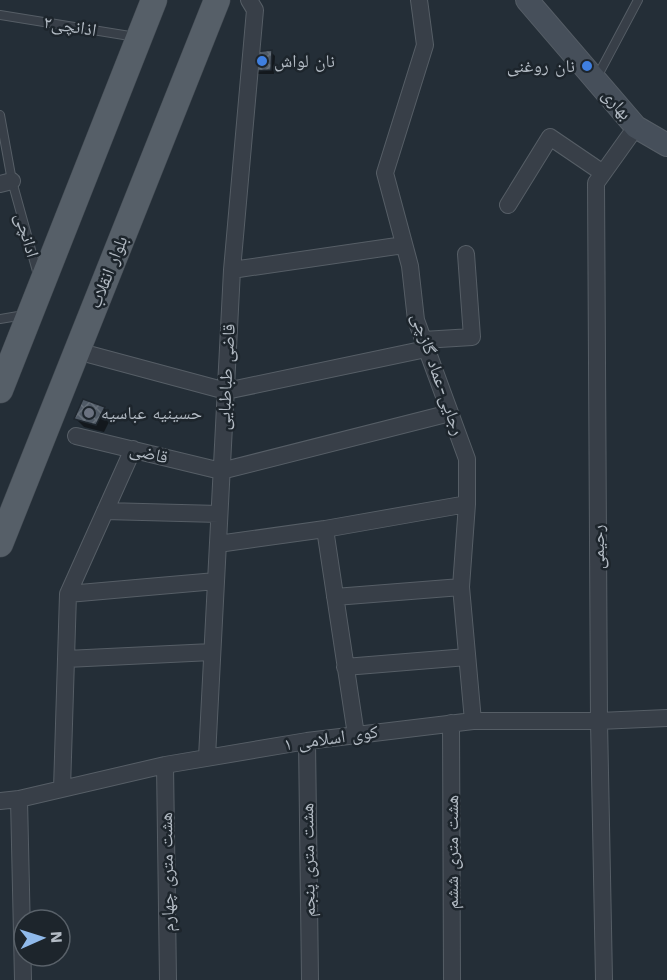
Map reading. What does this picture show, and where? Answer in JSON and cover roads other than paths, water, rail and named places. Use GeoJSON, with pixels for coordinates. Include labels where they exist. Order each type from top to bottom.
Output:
{"type":"FeatureCollection","features":[{"type":"Feature","properties":{"kind":"main road"},"geometry":{"type":"LineString","coordinates":[[0,390],[154,0]]}},
{"type":"Feature","properties":{"kind":"main road","name":"بلوار انقلاب"},"geometry":{"type":"LineString","coordinates":[[0,544],[217,0]]}},
{"type":"Feature","properties":{"kind":"street","name":"قاضی طباطبایی"},"geometry":{"type":"LineString","coordinates":[[207,757],[232,270],[255,10],[249,0]]}},
{"type":"Feature","properties":{"kind":"street","name":"رجایی-عماد گازچی"},"geometry":{"type":"LineString","coordinates":[[419,0],[425,45],[385,173],[410,266],[416,320],[467,459],[468,504],[461,587],[473,721]]}},
{"type":"Feature","properties":{"kind":"street","name":"بهاری"},"geometry":{"type":"LineString","coordinates":[[527,0],[636,127],[667,145]]}},
{"type":"Feature","properties":{"kind":"street","name":"رحیمی"},"geometry":{"type":"LineString","coordinates":[[604,980],[599,721],[596,183],[636,127]]}},
{"type":"Feature","properties":{"kind":"street"},"geometry":{"type":"LineString","coordinates":[[508,205],[550,137],[603,173]]}},
{"type":"Feature","properties":{"kind":"street"},"geometry":{"type":"LineString","coordinates":[[232,270],[404,245]]}},
{"type":"Feature","properties":{"kind":"street"},"geometry":{"type":"LineString","coordinates":[[77,351],[226,392],[425,344],[472,337],[466,254]]}},
{"type":"Feature","properties":{"kind":"street"},"geometry":{"type":"LineString","coordinates":[[221,471],[450,413]]}},
{"type":"Feature","properties":{"kind":"street","name":"قاضی"},"geometry":{"type":"LineString","coordinates":[[76,436],[221,471]]}},
{"type":"Feature","properties":{"kind":"street"},"geometry":{"type":"LineString","coordinates":[[62,789],[68,594],[133,449]]}},
{"type":"Feature","properties":{"kind":"street"},"geometry":{"type":"LineString","coordinates":[[218,544],[325,529],[468,504]]}},
{"type":"Feature","properties":{"kind":"street"},"geometry":{"type":"LineString","coordinates":[[105,511],[219,514]]}},
{"type":"Feature","properties":{"kind":"street"},"geometry":{"type":"LineString","coordinates":[[325,529],[356,735]]}},
{"type":"Feature","properties":{"kind":"street"},"geometry":{"type":"LineString","coordinates":[[68,594],[216,581]]}},
{"type":"Feature","properties":{"kind":"street"},"geometry":{"type":"LineString","coordinates":[[335,597],[461,587]]}},
{"type":"Feature","properties":{"kind":"street"},"geometry":{"type":"LineString","coordinates":[[66,659],[212,652]]}},
{"type":"Feature","properties":{"kind":"street"},"geometry":{"type":"LineString","coordinates":[[345,667],[467,657]]}},
{"type":"Feature","properties":{"kind":"street","name":"کوی اسلامی ۱"},"geometry":{"type":"LineString","coordinates":[[5,798],[62,789],[207,757],[307,741],[451,723],[667,718]]}},
{"type":"Feature","properties":{"kind":"street","name":"هشت متری ششم"},"geometry":{"type":"LineString","coordinates":[[451,723],[452,980]]}},
{"type":"Feature","properties":{"kind":"street","name":"هشت متری پنجم"},"geometry":{"type":"LineString","coordinates":[[307,741],[310,980]]}},
{"type":"Feature","properties":{"kind":"street","name":"هشت متری چهارم"},"geometry":{"type":"LineString","coordinates":[[165,765],[168,980]]}},
{"type":"Feature","properties":{"kind":"street"},"geometry":{"type":"LineString","coordinates":[[5,798],[23,980]]}},
{"type":"Feature","properties":{"kind":"lane"},"geometry":{"type":"LineString","coordinates":[[595,79],[638,0]]}},
{"type":"Feature","properties":{"kind":"lane","name":"اذانچی۲"},"geometry":{"type":"LineString","coordinates":[[0,15],[139,38]]}},
{"type":"Feature","properties":{"kind":"lane","name":"ادانچی"},"geometry":{"type":"LineString","coordinates":[[0,115],[6,183],[41,285]]}},
{"type":"Feature","properties":{"kind":"lane"},"geometry":{"type":"LineString","coordinates":[[0,319],[30,314]]}},
{"type":"Feature","properties":{"kind":"place","name":"نان لواش"},"geometry":{"type":"Point","coordinates":[262,61]}},
{"type":"Feature","properties":{"kind":"place","name":"نان روغنی"},"geometry":{"type":"Point","coordinates":[587,66]}},
{"type":"Feature","properties":{"kind":"place","name":"حسینیه عباسیه"},"geometry":{"type":"Point","coordinates":[89,413]}}]}
